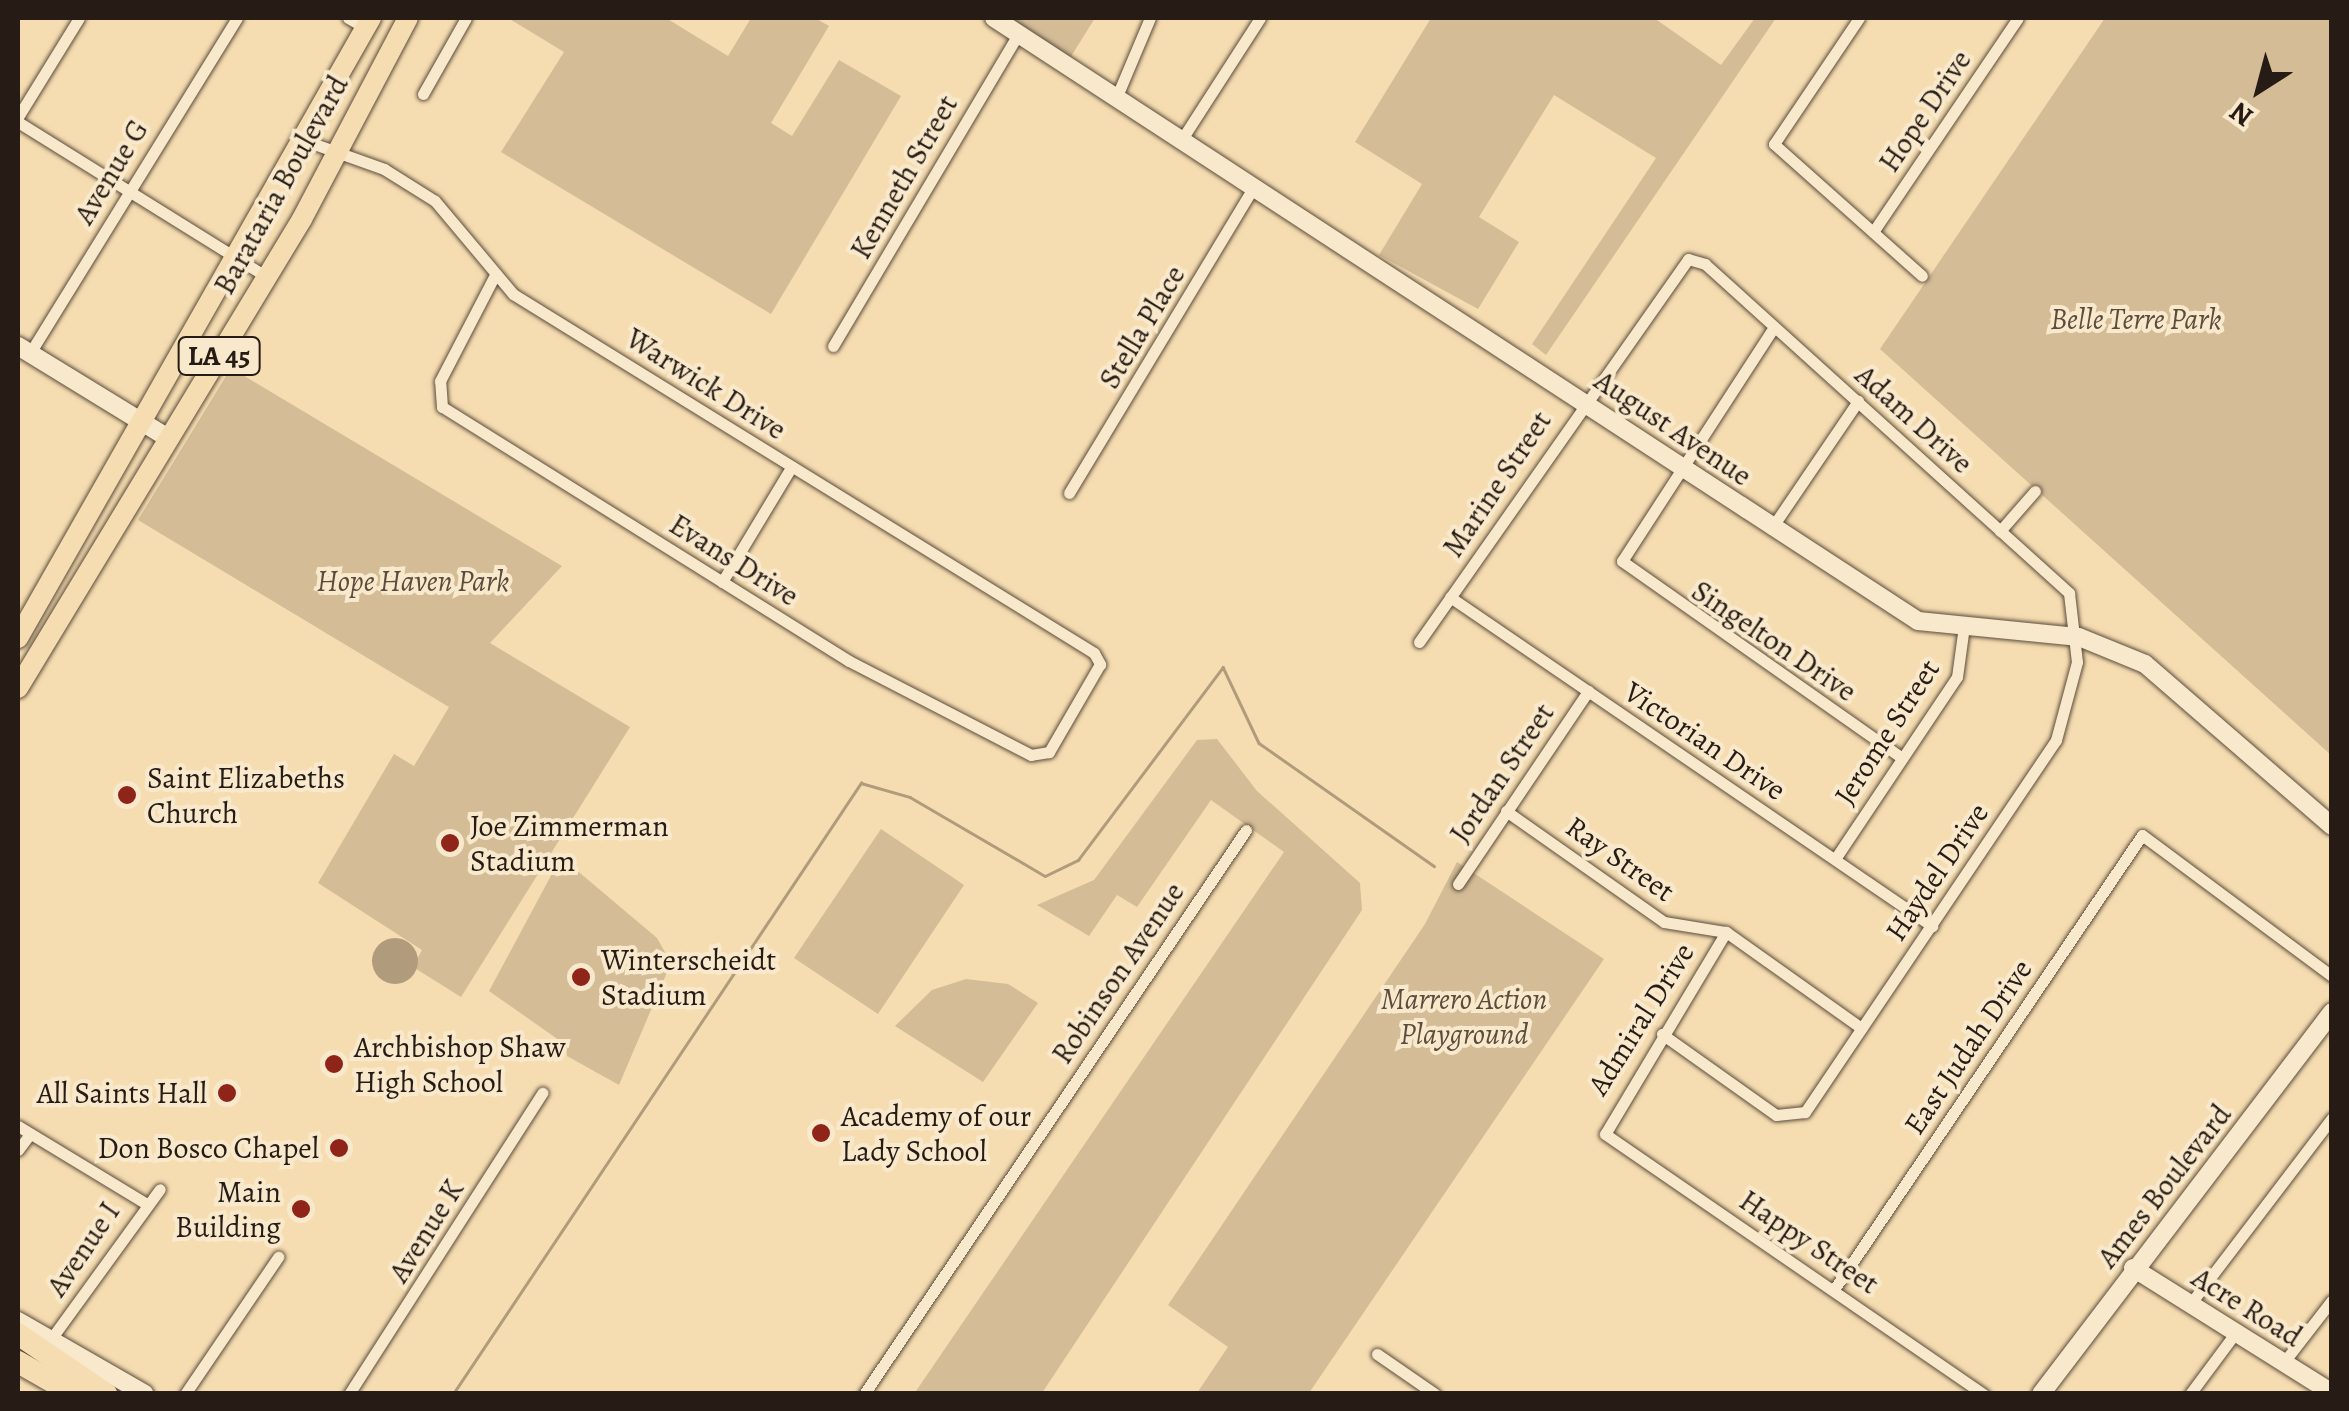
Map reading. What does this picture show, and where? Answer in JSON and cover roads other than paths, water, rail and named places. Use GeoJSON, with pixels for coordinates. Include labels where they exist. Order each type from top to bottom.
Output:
{"type":"FeatureCollection","features":[{"type":"Feature","properties":{"kind":"highway"},"geometry":{"type":"LineString","coordinates":[[18,1334],[106,1394]]}},
{"type":"Feature","properties":{"kind":"highway"},"geometry":{"type":"LineString","coordinates":[[18,1362],[74,1394]]}},
{"type":"Feature","properties":{"kind":"main road","name":"Barataria Boulevard"},"geometry":{"type":"LineString","coordinates":[[18,688],[267,277],[408,18]]}},
{"type":"Feature","properties":{"kind":"main road","name":"Barataria Boulevard"},"geometry":{"type":"LineString","coordinates":[[18,638],[306,141],[362,21]]}},
{"type":"Feature","properties":{"kind":"street"},"geometry":{"type":"LineString","coordinates":[[79,18],[18,120],[241,256],[267,277]]}},
{"type":"Feature","properties":{"kind":"street","name":"Avenue G"},"geometry":{"type":"LineString","coordinates":[[24,350],[237,18]]}},
{"type":"Feature","properties":{"kind":"street"},"geometry":{"type":"LineString","coordinates":[[423,94],[466,18]]}},
{"type":"Feature","properties":{"kind":"street","name":"August Avenue"},"geometry":{"type":"LineString","coordinates":[[994,18],[1584,400],[1771,529],[1918,621],[2079,637],[2145,664],[2332,826]]}},
{"type":"Feature","properties":{"kind":"street"},"geometry":{"type":"LineString","coordinates":[[1117,96],[1150,18]]}},
{"type":"Feature","properties":{"kind":"street"},"geometry":{"type":"LineString","coordinates":[[1182,139],[1260,18]]}},
{"type":"Feature","properties":{"kind":"street"},"geometry":{"type":"LineString","coordinates":[[1859,18],[1774,144],[1922,276]]}},
{"type":"Feature","properties":{"kind":"street","name":"Hope Drive"},"geometry":{"type":"LineString","coordinates":[[1873,232],[2018,18]]}},
{"type":"Feature","properties":{"kind":"street","name":"Kenneth Street"},"geometry":{"type":"LineString","coordinates":[[833,346],[1018,34]]}},
{"type":"Feature","properties":{"kind":"street","name":"Warwick Drive"},"geometry":{"type":"LineString","coordinates":[[306,141],[333,156],[384,169],[434,201],[482,247],[495,276],[1100,659],[1049,752],[1031,755]]}},
{"type":"Feature","properties":{"kind":"street","name":"Stella Place"},"geometry":{"type":"LineString","coordinates":[[1070,493],[1255,186]]}},
{"type":"Feature","properties":{"kind":"street","name":"Marine Street"},"geometry":{"type":"LineString","coordinates":[[1420,642],[1584,400],[1688,260]]}},
{"type":"Feature","properties":{"kind":"street","name":"Adam Drive"},"geometry":{"type":"LineString","coordinates":[[1688,260],[1774,326],[2068,594],[2079,637]]}},
{"type":"Feature","properties":{"kind":"street","name":"Evans Drive"},"geometry":{"type":"LineString","coordinates":[[495,276],[440,382],[442,407],[849,662],[1031,755]]}},
{"type":"Feature","properties":{"kind":"street"},"geometry":{"type":"LineString","coordinates":[[1678,463],[1774,326]]}},
{"type":"Feature","properties":{"kind":"street"},"geometry":{"type":"LineString","coordinates":[[24,350],[168,438]]}},
{"type":"Feature","properties":{"kind":"street"},"geometry":{"type":"LineString","coordinates":[[1771,529],[1858,401]]}},
{"type":"Feature","properties":{"kind":"street","name":"Singelton Drive"},"geometry":{"type":"LineString","coordinates":[[1678,463],[1622,561],[1902,758]]}},
{"type":"Feature","properties":{"kind":"street"},"geometry":{"type":"LineString","coordinates":[[722,582],[792,466]]}},
{"type":"Feature","properties":{"kind":"street"},"geometry":{"type":"LineString","coordinates":[[2000,531],[2035,491]]}},
{"type":"Feature","properties":{"kind":"street","name":"Victorian Drive"},"geometry":{"type":"LineString","coordinates":[[1450,597],[1932,926]]}},
{"type":"Feature","properties":{"kind":"street","name":"Jerome Street"},"geometry":{"type":"LineString","coordinates":[[1835,859],[1957,677],[1964,626]]}},
{"type":"Feature","properties":{"kind":"street","name":"Haydel Drive"},"geometry":{"type":"LineString","coordinates":[[1662,1034],[1776,1115],[1797,1118],[2056,740],[2071,707],[2079,637]]}},
{"type":"Feature","properties":{"kind":"street","name":"Jordan Street"},"geometry":{"type":"LineString","coordinates":[[1458,884],[1588,692]]}},
{"type":"Feature","properties":{"kind":"street","name":"Ray Street"},"geometry":{"type":"LineString","coordinates":[[1506,811],[1664,922],[1726,932],[1861,1028]]}},
{"type":"Feature","properties":{"kind":"street","name":"Robinson Avenue"},"geometry":{"type":"LineString","coordinates":[[864,1394],[1246,830]]}},
{"type":"Feature","properties":{"kind":"street","name":"East Judah Drive"},"geometry":{"type":"LineString","coordinates":[[1835,1288],[2142,834],[2332,976]]}},
{"type":"Feature","properties":{"kind":"street","name":"Admiral Drive"},"geometry":{"type":"LineString","coordinates":[[1604,1134],[1726,932]]}},
{"type":"Feature","properties":{"kind":"street","name":"Ames Boulevard"},"geometry":{"type":"LineString","coordinates":[[2041,1394],[2332,1012]]}},
{"type":"Feature","properties":{"kind":"street","name":"Avenue K"},"geometry":{"type":"LineString","coordinates":[[349,1394],[542,1093]]}},
{"type":"Feature","properties":{"kind":"street"},"geometry":{"type":"LineString","coordinates":[[2192,1303],[2332,1118]]}},
{"type":"Feature","properties":{"kind":"street"},"geometry":{"type":"LineString","coordinates":[[18,1126],[145,1203]]}},
{"type":"Feature","properties":{"kind":"street"},"geometry":{"type":"LineString","coordinates":[[18,1150],[30,1134]]}},
{"type":"Feature","properties":{"kind":"street","name":"Happy Street"},"geometry":{"type":"LineString","coordinates":[[1604,1134],[1835,1288],[1984,1394]]}},
{"type":"Feature","properties":{"kind":"street","name":"Avenue I"},"geometry":{"type":"LineString","coordinates":[[52,1340],[145,1203],[160,1190]]}},
{"type":"Feature","properties":{"kind":"street"},"geometry":{"type":"LineString","coordinates":[[185,1394],[278,1257]]}},
{"type":"Feature","properties":{"kind":"street","name":"Acre Road"},"geometry":{"type":"LineString","coordinates":[[2134,1268],[2332,1392]]}},
{"type":"Feature","properties":{"kind":"street"},"geometry":{"type":"LineString","coordinates":[[2284,1362],[2332,1300]]}},
{"type":"Feature","properties":{"kind":"street"},"geometry":{"type":"LineString","coordinates":[[18,1321],[146,1394]]}},
{"type":"Feature","properties":{"kind":"street"},"geometry":{"type":"LineString","coordinates":[[2190,1394],[2236,1332]]}},
{"type":"Feature","properties":{"kind":"street"},"geometry":{"type":"LineString","coordinates":[[1377,1354],[1435,1394]]}},
{"type":"Feature","properties":{"kind":"waterway"},"geometry":{"type":"LineString","coordinates":[[453,1394],[861,783],[910,797],[1045,876],[1078,860],[1223,667],[1259,743],[1434,866]]}},
{"type":"Feature","properties":{"kind":"place","name":"Saint Elizabeths Church"},"geometry":{"type":"Point","coordinates":[127,795]}},
{"type":"Feature","properties":{"kind":"place","name":"Joe Zimmerman Stadium"},"geometry":{"type":"Point","coordinates":[450,843]}},
{"type":"Feature","properties":{"kind":"place","name":"Winterscheidt Stadium"},"geometry":{"type":"Point","coordinates":[581,977]}},
{"type":"Feature","properties":{"kind":"place","name":"Archbishop Shaw High School"},"geometry":{"type":"Point","coordinates":[334,1064]}},
{"type":"Feature","properties":{"kind":"place","name":"All Saints Hall"},"geometry":{"type":"Point","coordinates":[227,1093]}},
{"type":"Feature","properties":{"kind":"place","name":"Academy of our Lady School"},"geometry":{"type":"Point","coordinates":[821,1133]}},
{"type":"Feature","properties":{"kind":"place","name":"Don Bosco Chapel"},"geometry":{"type":"Point","coordinates":[339,1148]}},
{"type":"Feature","properties":{"kind":"place","name":"Main Building"},"geometry":{"type":"Point","coordinates":[301,1209]}},
{"type":"Feature","properties":{"kind":"park label","name":"Belle Terre Park"},"geometry":{"type":"Point","coordinates":[2136,319]}},
{"type":"Feature","properties":{"kind":"park label","name":"Hope Haven Park"},"geometry":{"type":"Point","coordinates":[413,581]}},
{"type":"Feature","properties":{"kind":"park label","name":"Marrero Action Playground"},"geometry":{"type":"Point","coordinates":[1464,1016]}}]}
